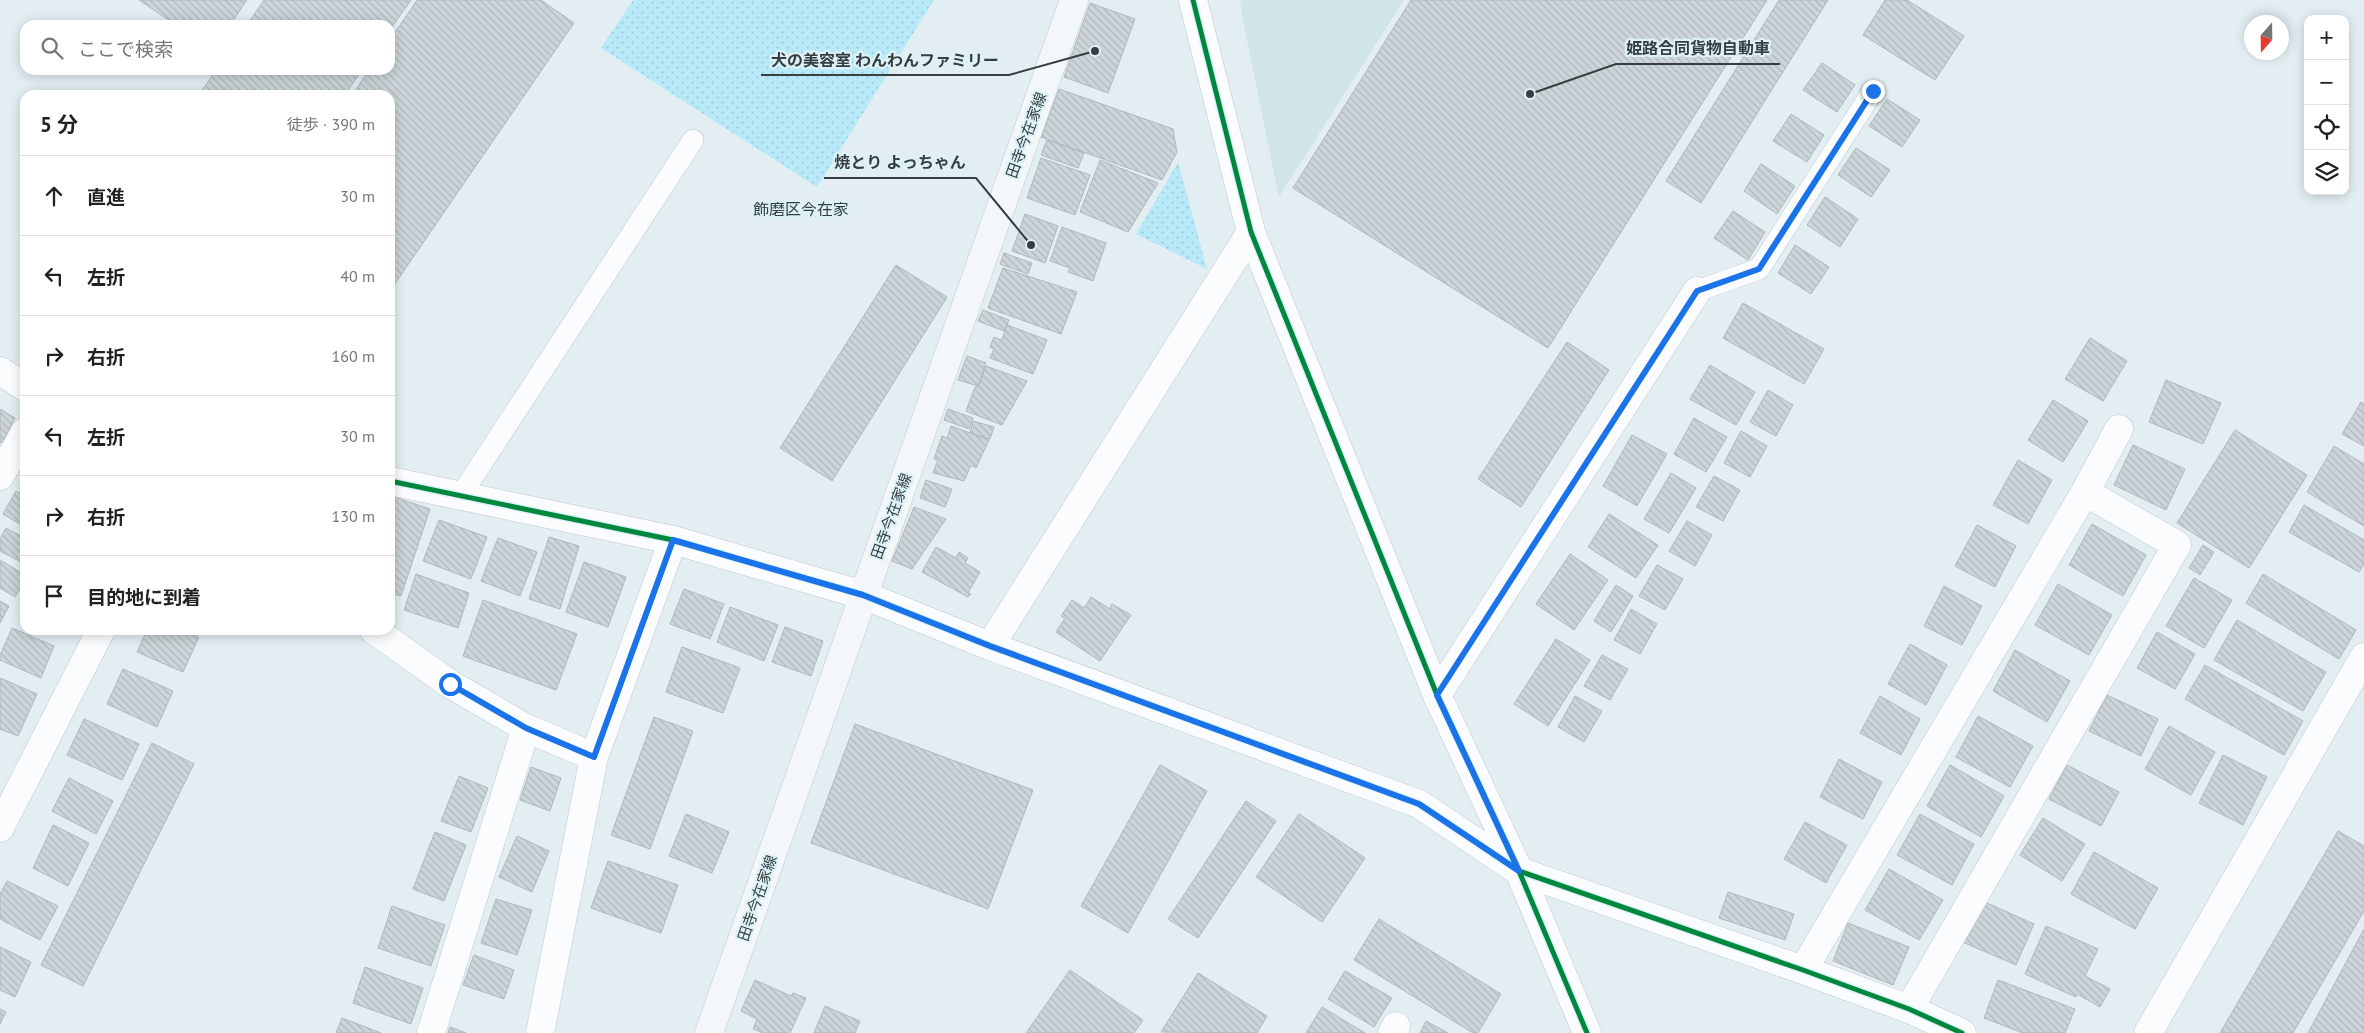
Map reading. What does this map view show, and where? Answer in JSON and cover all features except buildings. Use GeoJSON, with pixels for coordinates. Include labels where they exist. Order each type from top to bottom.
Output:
{"type":"FeatureCollection","features":[{"type":"Feature","properties":{"kind":"main road","name":"田寺今在家線"},"geometry":{"type":"LineString","coordinates":[[709,1033],[1074,0]]}},
{"type":"Feature","properties":{"kind":"street"},"geometry":{"type":"LineString","coordinates":[[1193,0],[1251,232],[1437,695],[1519,871],[1587,1033]]}},
{"type":"Feature","properties":{"kind":"street"},"geometry":{"type":"LineString","coordinates":[[990,646],[1251,232]]}},
{"type":"Feature","properties":{"kind":"street"},"geometry":{"type":"LineString","coordinates":[[1437,695],[1697,291]]}},
{"type":"Feature","properties":{"kind":"street"},"geometry":{"type":"LineString","coordinates":[[0,371],[20,384]]}},
{"type":"Feature","properties":{"kind":"street"},"geometry":{"type":"LineString","coordinates":[[1803,970],[2085,492],[2120,429]]}},
{"type":"Feature","properties":{"kind":"street"},"geometry":{"type":"LineString","coordinates":[[0,476],[20,441]]}},
{"type":"Feature","properties":{"kind":"street"},"geometry":{"type":"LineString","coordinates":[[395,481],[673,540],[863,595],[990,646],[1419,804],[1519,871],[1803,970],[1909,1009],[1962,1033]]}},
{"type":"Feature","properties":{"kind":"street"},"geometry":{"type":"LineString","coordinates":[[1909,1009],[2177,545],[2085,492]]}},
{"type":"Feature","properties":{"kind":"street"},"geometry":{"type":"LineString","coordinates":[[540,1033],[594,757],[673,540]]}},
{"type":"Feature","properties":{"kind":"street"},"geometry":{"type":"LineString","coordinates":[[0,828],[98,635]]}},
{"type":"Feature","properties":{"kind":"street"},"geometry":{"type":"LineString","coordinates":[[381,635],[450,684],[526,728],[594,757]]}},
{"type":"Feature","properties":{"kind":"street"},"geometry":{"type":"LineString","coordinates":[[2148,1033],[2364,658]]}},
{"type":"Feature","properties":{"kind":"street"},"geometry":{"type":"LineString","coordinates":[[431,1033],[526,728]]}},
{"type":"Feature","properties":{"kind":"lane"},"geometry":{"type":"LineString","coordinates":[[1697,291],[1759,269],[1873,91]]}},
{"type":"Feature","properties":{"kind":"lane"},"geometry":{"type":"LineString","coordinates":[[461,495],[693,140]]}},
{"type":"Feature","properties":{"kind":"shaded area"},"geometry":{"type":"Polygon","coordinates":[[[633,0],[934,0],[817,187],[601,48],[633,0]]]}},
{"type":"Feature","properties":{"kind":"shaded area"},"geometry":{"type":"Polygon","coordinates":[[[1240,0],[1404,0],[1279,197],[1243,21],[1240,0]]]}},
{"type":"Feature","properties":{"kind":"shaded area"},"geometry":{"type":"Polygon","coordinates":[[[1178,162],[1207,269],[1136,234],[1178,162]]]}},
{"type":"Feature","properties":{"kind":"cycle path"},"geometry":{"type":"LineString","coordinates":[[1193,0],[1251,232],[1437,695],[1519,871],[1587,1033]]}},
{"type":"Feature","properties":{"kind":"cycle path"},"geometry":{"type":"LineString","coordinates":[[395,482],[673,540],[863,595],[990,646],[1419,804],[1519,871],[1803,970],[1909,1009],[1962,1033]]}},
{"type":"Feature","properties":{"kind":"place","name":"犬の美容室 わんわんファミリー"},"geometry":{"type":"Point","coordinates":[1095,51]}},
{"type":"Feature","properties":{"kind":"place","name":"姫路合同貨物自動車"},"geometry":{"type":"Point","coordinates":[1530,94]}},
{"type":"Feature","properties":{"kind":"place","name":"焼とり よっちゃん"},"geometry":{"type":"Point","coordinates":[1031,245]}},
{"type":"Feature","properties":{"kind":"district","name":"飾磨区今在家"},"geometry":{"type":"Point","coordinates":[801,209]}},
{"type":"Feature","properties":{"kind":"route"},"geometry":{"type":"LineString","coordinates":[[450,684],[526,728],[594,757],[673,540],[863,595],[990,646],[1419,804],[1519,871],[1437,695],[1697,291],[1759,269],[1873,91]]}}]}
